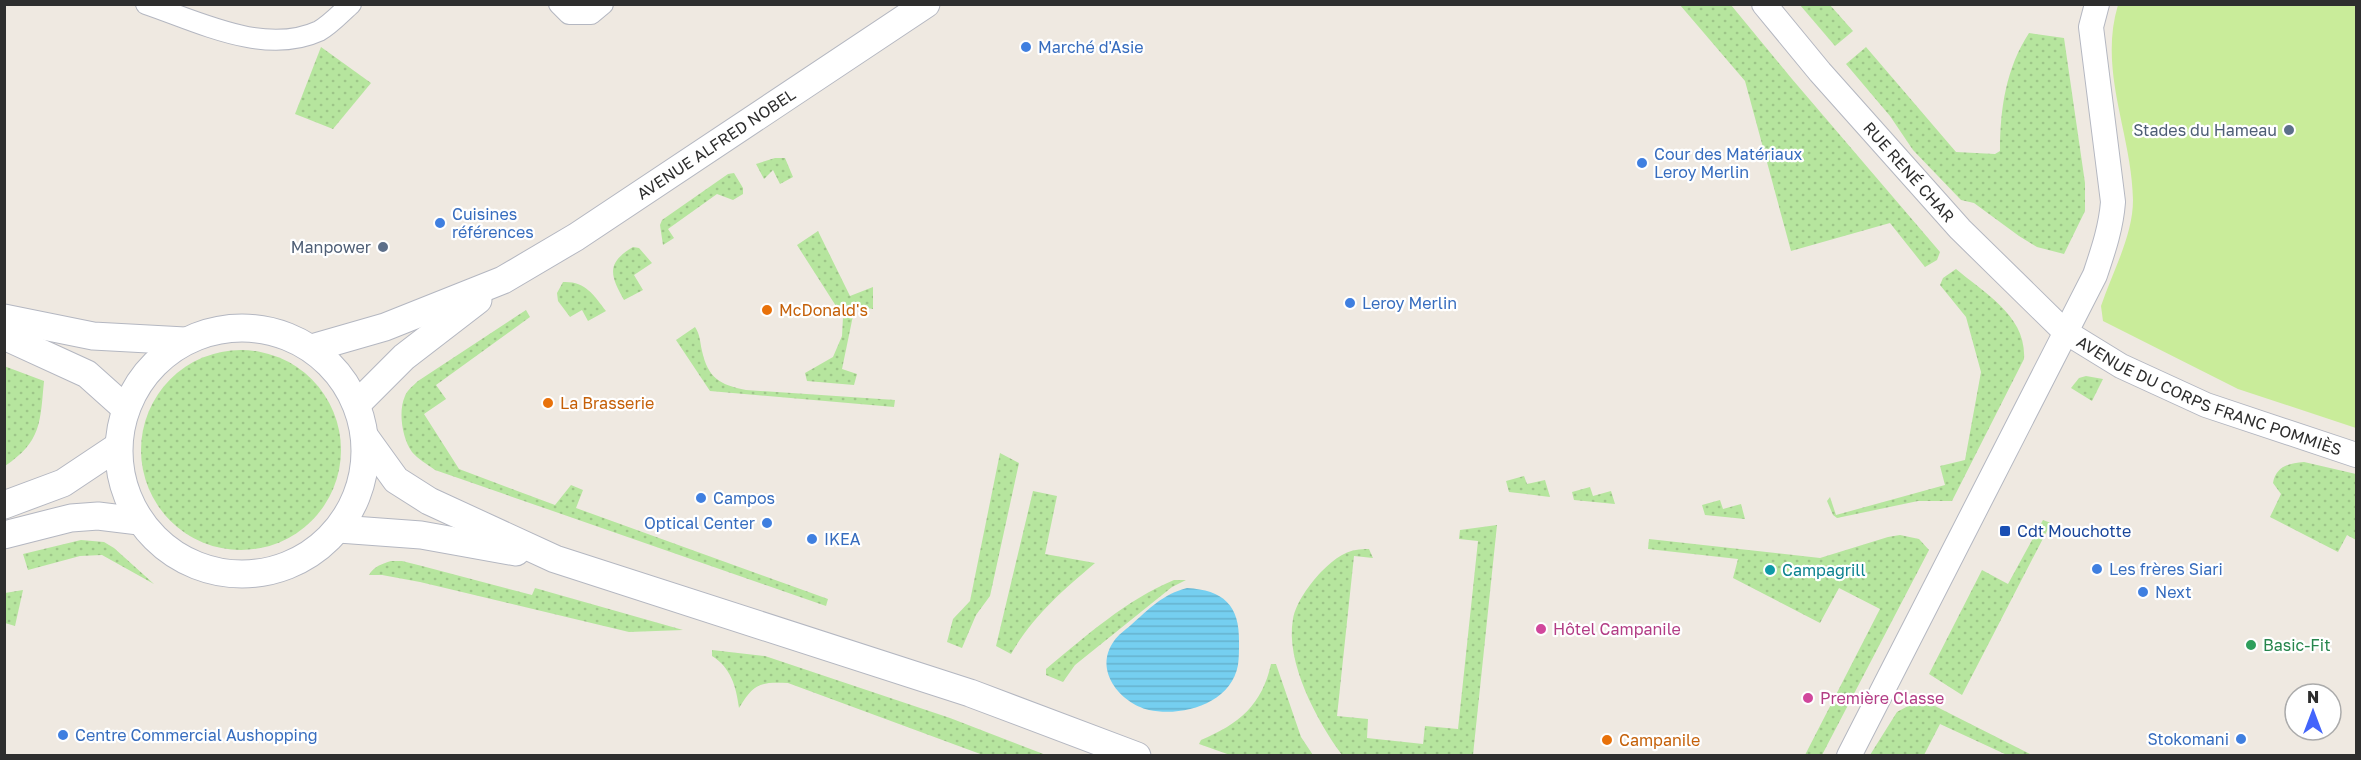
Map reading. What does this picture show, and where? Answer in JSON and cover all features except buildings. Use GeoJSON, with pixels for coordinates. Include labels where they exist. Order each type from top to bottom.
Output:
{"type":"FeatureCollection","features":[{"type":"Feature","properties":{"kind":"main road","name":"AVENUE ALFRED NOBEL"},"geometry":{"type":"LineString","coordinates":[[357,404],[404,357],[503,280],[576,237],[926,4]]}},
{"type":"Feature","properties":{"kind":"main road","name":"AVENUE ALFRED NOBEL"},"geometry":{"type":"LineString","coordinates":[[312,348],[385,327],[503,280]]}},
{"type":"Feature","properties":{"kind":"main road"},"geometry":{"type":"LineString","coordinates":[[4,318],[93,336],[185,341]]}},
{"type":"Feature","properties":{"kind":"main road"},"geometry":{"type":"LineString","coordinates":[[250,328],[282,334],[312,348],[338,374],[357,404],[365,437],[365,470],[356,501],[339,528],[314,552],[283,568],[249,575],[214,572],[182,560],[158,543],[139,521],[122,485],[117,447],[125,408],[139,381],[159,358],[185,341],[216,330],[250,328]]}},
{"type":"Feature","properties":{"kind":"main road"},"geometry":{"type":"LineString","coordinates":[[4,336],[87,374],[125,408]]}},
{"type":"Feature","properties":{"kind":"main road"},"geometry":{"type":"LineString","coordinates":[[365,437],[396,480],[429,501],[555,559],[959,689],[1137,756]]}},
{"type":"Feature","properties":{"kind":"main road"},"geometry":{"type":"LineString","coordinates":[[4,505],[63,483],[117,447]]}},
{"type":"Feature","properties":{"kind":"main road"},"geometry":{"type":"LineString","coordinates":[[4,535],[70,518],[98,516],[139,521]]}},
{"type":"Feature","properties":{"kind":"main road"},"geometry":{"type":"LineString","coordinates":[[339,528],[421,535],[555,559]]}},
{"type":"Feature","properties":{"kind":"street"},"geometry":{"type":"LineString","coordinates":[[146,4],[254,40],[292,39],[321,30],[351,4]]}},
{"type":"Feature","properties":{"kind":"street"},"geometry":{"type":"LineString","coordinates":[[559,4],[569,14],[591,14],[603,4]]}},
{"type":"Feature","properties":{"kind":"street","name":"RUE RENÉ CHAR"},"geometry":{"type":"LineString","coordinates":[[1764,4],[1820,72],[1960,229],[2064,331]]}},
{"type":"Feature","properties":{"kind":"street"},"geometry":{"type":"LineString","coordinates":[[1850,756],[2064,331],[2095,275],[2111,224],[2112,213],[2112,180],[2091,27],[2097,4]]}},
{"type":"Feature","properties":{"kind":"street","name":"AVENUE DU CORPS FRANC POMMIÈS"},"geometry":{"type":"LineString","coordinates":[[2064,331],[2121,366],[2206,405],[2356,455]]}},
{"type":"Feature","properties":{"kind":"green space"},"geometry":{"type":"Polygon","coordinates":[[[1680,5],[1731,5],[1940,252],[1937,260],[1925,267],[1890,223],[1791,251],[1745,81],[1680,5]]]}},
{"type":"Feature","properties":{"kind":"green space"},"geometry":{"type":"Polygon","coordinates":[[[1800,5],[1830,5],[1853,31],[1835,46],[1800,5]]]}},
{"type":"Feature","properties":{"kind":"green space"},"geometry":{"type":"Polygon","coordinates":[[[2118,5],[2356,5],[2356,428],[2238,389],[2103,321],[2101,306],[2126,241],[2133,200],[2112,54],[2113,30],[2118,5]]]}},
{"type":"Feature","properties":{"kind":"green space"},"geometry":{"type":"Polygon","coordinates":[[[2029,33],[2064,38],[2085,183],[2085,211],[2064,254],[2037,247],[1974,203],[1961,200],[1913,150],[1890,116],[1846,64],[1866,47],[1956,152],[1995,154],[2000,151],[2001,120],[2006,89],[2015,60],[2029,33]]]}},
{"type":"Feature","properties":{"kind":"green space"},"geometry":{"type":"Polygon","coordinates":[[[321,47],[371,83],[333,129],[295,114],[321,47]]]}},
{"type":"Feature","properties":{"kind":"green space"},"geometry":{"type":"Polygon","coordinates":[[[775,158],[785,158],[793,177],[780,184],[773,170],[764,179],[756,164],[775,158]]]}},
{"type":"Feature","properties":{"kind":"green space"},"geometry":{"type":"Polygon","coordinates":[[[734,173],[743,188],[743,194],[733,200],[717,194],[668,229],[674,238],[663,245],[660,225],[662,220],[728,174],[734,173]]]}},
{"type":"Feature","properties":{"kind":"green space"},"geometry":{"type":"Polygon","coordinates":[[[818,231],[850,296],[873,287],[873,309],[855,306],[842,369],[857,374],[854,385],[807,381],[805,373],[833,357],[842,336],[843,317],[797,245],[818,231]]]}},
{"type":"Feature","properties":{"kind":"green space"},"geometry":{"type":"Polygon","coordinates":[[[633,247],[639,248],[652,263],[634,275],[643,290],[624,300],[613,270],[618,259],[633,247]]]}},
{"type":"Feature","properties":{"kind":"green space"},"geometry":{"type":"Polygon","coordinates":[[[1956,269],[1991,297],[2011,318],[2019,330],[2024,359],[1952,501],[1918,501],[1837,518],[1833,515],[1827,501],[1830,497],[1836,515],[1945,485],[1940,466],[1965,460],[1981,372],[1966,317],[1940,285],[1943,278],[1956,269]]]}},
{"type":"Feature","properties":{"kind":"green space"},"geometry":{"type":"Polygon","coordinates":[[[563,282],[571,282],[588,290],[606,311],[588,321],[582,310],[570,317],[558,301],[557,293],[563,282]]]}},
{"type":"Feature","properties":{"kind":"green space"},"geometry":{"type":"Polygon","coordinates":[[[526,310],[530,317],[436,385],[446,399],[424,414],[459,469],[555,505],[571,485],[583,490],[576,508],[828,599],[826,606],[435,470],[414,455],[402,424],[403,402],[407,392],[418,381],[526,310]]]}},
{"type":"Feature","properties":{"kind":"green space"},"geometry":{"type":"Polygon","coordinates":[[[695,327],[708,368],[716,379],[729,386],[746,390],[895,400],[894,407],[710,391],[676,340],[695,327]]]}},
{"type":"Feature","properties":{"kind":"green space"},"geometry":{"type":"Polygon","coordinates":[[[231,350],[251,350],[288,361],[305,372],[319,386],[334,412],[341,440],[337,479],[330,497],[319,514],[305,528],[288,539],[270,546],[251,550],[231,550],[194,539],[177,528],[163,514],[152,497],[145,479],[141,460],[141,440],[152,403],[163,386],[177,372],[194,361],[212,354],[231,350]]]}},
{"type":"Feature","properties":{"kind":"green space"},"geometry":{"type":"Polygon","coordinates":[[[4,366],[44,381],[40,419],[33,439],[17,457],[5,466],[4,366]]]}},
{"type":"Feature","properties":{"kind":"green space"},"geometry":{"type":"Polygon","coordinates":[[[2086,376],[2103,379],[2092,401],[2071,388],[2079,378],[2086,376]]]}},
{"type":"Feature","properties":{"kind":"green space"},"geometry":{"type":"Polygon","coordinates":[[[1000,453],[1019,463],[990,596],[976,615],[962,648],[947,642],[953,619],[970,601],[1000,453]]]}},
{"type":"Feature","properties":{"kind":"green space"},"geometry":{"type":"Polygon","coordinates":[[[2304,462],[2356,474],[2356,540],[2347,535],[2338,552],[2270,517],[2281,494],[2273,483],[2277,473],[2288,465],[2304,462]]]}},
{"type":"Feature","properties":{"kind":"green space"},"geometry":{"type":"Polygon","coordinates":[[[1524,476],[1527,484],[1545,480],[1550,497],[1509,492],[1506,481],[1524,476]]]}},
{"type":"Feature","properties":{"kind":"green space"},"geometry":{"type":"Polygon","coordinates":[[[1590,487],[1593,496],[1611,491],[1615,504],[1574,500],[1572,492],[1590,487]]]}},
{"type":"Feature","properties":{"kind":"green space"},"geometry":{"type":"Polygon","coordinates":[[[1033,491],[1057,496],[1045,554],[1095,563],[1039,616],[1011,654],[996,646],[1033,491]]]}},
{"type":"Feature","properties":{"kind":"green space"},"geometry":{"type":"Polygon","coordinates":[[[1720,500],[1723,509],[1741,504],[1745,519],[1705,515],[1702,505],[1720,500]]]}},
{"type":"Feature","properties":{"kind":"green space"},"geometry":{"type":"Polygon","coordinates":[[[2043,520],[2051,523],[1962,695],[1929,674],[1982,570],[2008,584],[2043,520]]]}},
{"type":"Feature","properties":{"kind":"green space"},"geometry":{"type":"Polygon","coordinates":[[[1497,525],[1473,755],[1342,755],[1313,708],[1298,672],[1294,654],[1293,619],[1297,606],[1312,582],[1337,558],[1355,550],[1369,549],[1373,558],[1354,556],[1337,716],[1368,719],[1367,738],[1423,744],[1425,726],[1458,729],[1478,541],[1459,539],[1460,530],[1497,525]]]}},
{"type":"Feature","properties":{"kind":"green space"},"geometry":{"type":"Polygon","coordinates":[[[1900,535],[1919,539],[1929,550],[1822,755],[1805,755],[1880,609],[1839,588],[1820,623],[1733,578],[1738,559],[1648,549],[1649,539],[1820,558],[1900,535]]]}},
{"type":"Feature","properties":{"kind":"green space"},"geometry":{"type":"Polygon","coordinates":[[[81,540],[104,542],[114,548],[154,584],[102,555],[80,556],[28,570],[23,554],[81,540]]]}},
{"type":"Feature","properties":{"kind":"green space"},"geometry":{"type":"Polygon","coordinates":[[[391,561],[402,561],[532,595],[535,588],[683,630],[629,632],[420,582],[369,575],[376,567],[391,561]]]}},
{"type":"Feature","properties":{"kind":"green space"},"geometry":{"type":"Polygon","coordinates":[[[1174,580],[1186,580],[1172,587],[1075,665],[1063,682],[1046,675],[1046,669],[1123,608],[1174,580]]]}},
{"type":"Feature","properties":{"kind":"green space"},"geometry":{"type":"Polygon","coordinates":[[[23,590],[15,626],[5,623],[5,593],[23,590]]]}},
{"type":"Feature","properties":{"kind":"green space"},"geometry":{"type":"Polygon","coordinates":[[[712,650],[765,656],[950,718],[1046,755],[983,755],[788,683],[759,686],[749,693],[739,708],[732,678],[724,666],[712,656],[712,650]]]}},
{"type":"Feature","properties":{"kind":"green space"},"geometry":{"type":"Polygon","coordinates":[[[1271,664],[1276,664],[1301,737],[1313,755],[1230,755],[1199,744],[1201,740],[1227,727],[1247,711],[1262,691],[1271,664]]]}},
{"type":"Feature","properties":{"kind":"green space"},"geometry":{"type":"Polygon","coordinates":[[[1908,706],[1935,706],[2032,755],[2007,755],[1940,724],[1924,755],[1870,755],[1897,712],[1908,706]]]}},
{"type":"Feature","properties":{"kind":"water"},"geometry":{"type":"Polygon","coordinates":[[[1187,588],[1200,589],[1220,596],[1232,609],[1239,629],[1238,665],[1234,678],[1226,689],[1203,705],[1176,711],[1149,710],[1128,700],[1113,684],[1108,674],[1108,652],[1114,641],[1150,608],[1163,598],[1187,588]]]}},
{"type":"Feature","properties":{"kind":"place","name":"Marché d'Asie"},"geometry":{"type":"Point","coordinates":[1026,47]}},
{"type":"Feature","properties":{"kind":"place","name":"Stades du Hameau"},"geometry":{"type":"Point","coordinates":[2289,130]}},
{"type":"Feature","properties":{"kind":"place","name":"Cour des Matériaux Leroy Merlin"},"geometry":{"type":"Point","coordinates":[1642,163]}},
{"type":"Feature","properties":{"kind":"place","name":"Cuisines références"},"geometry":{"type":"Point","coordinates":[440,223]}},
{"type":"Feature","properties":{"kind":"place","name":"Manpower"},"geometry":{"type":"Point","coordinates":[383,247]}},
{"type":"Feature","properties":{"kind":"place","name":"Leroy Merlin"},"geometry":{"type":"Point","coordinates":[1350,303]}},
{"type":"Feature","properties":{"kind":"place","name":"McDonald's"},"geometry":{"type":"Point","coordinates":[767,310]}},
{"type":"Feature","properties":{"kind":"place","name":"La Brasserie"},"geometry":{"type":"Point","coordinates":[548,403]}},
{"type":"Feature","properties":{"kind":"place","name":"Campos"},"geometry":{"type":"Point","coordinates":[701,498]}},
{"type":"Feature","properties":{"kind":"place","name":"Optical Center"},"geometry":{"type":"Point","coordinates":[767,523]}},
{"type":"Feature","properties":{"kind":"place","name":"Cdt Mouchotte"},"geometry":{"type":"Point","coordinates":[2005,531]}},
{"type":"Feature","properties":{"kind":"place","name":"IKEA"},"geometry":{"type":"Point","coordinates":[812,539]}},
{"type":"Feature","properties":{"kind":"place","name":"Les frères Siari"},"geometry":{"type":"Point","coordinates":[2097,569]}},
{"type":"Feature","properties":{"kind":"place","name":"Campagrill"},"geometry":{"type":"Point","coordinates":[1770,570]}},
{"type":"Feature","properties":{"kind":"place","name":"Next"},"geometry":{"type":"Point","coordinates":[2143,592]}},
{"type":"Feature","properties":{"kind":"place","name":"Hôtel Campanile"},"geometry":{"type":"Point","coordinates":[1541,629]}},
{"type":"Feature","properties":{"kind":"place","name":"Basic-Fit"},"geometry":{"type":"Point","coordinates":[2251,645]}},
{"type":"Feature","properties":{"kind":"place","name":"Première Classe"},"geometry":{"type":"Point","coordinates":[1808,698]}},
{"type":"Feature","properties":{"kind":"place","name":"Centre Commercial Aushopping"},"geometry":{"type":"Point","coordinates":[63,735]}},
{"type":"Feature","properties":{"kind":"place","name":"Stokomani"},"geometry":{"type":"Point","coordinates":[2241,739]}},
{"type":"Feature","properties":{"kind":"place","name":"Campanile"},"geometry":{"type":"Point","coordinates":[1607,740]}}]}
